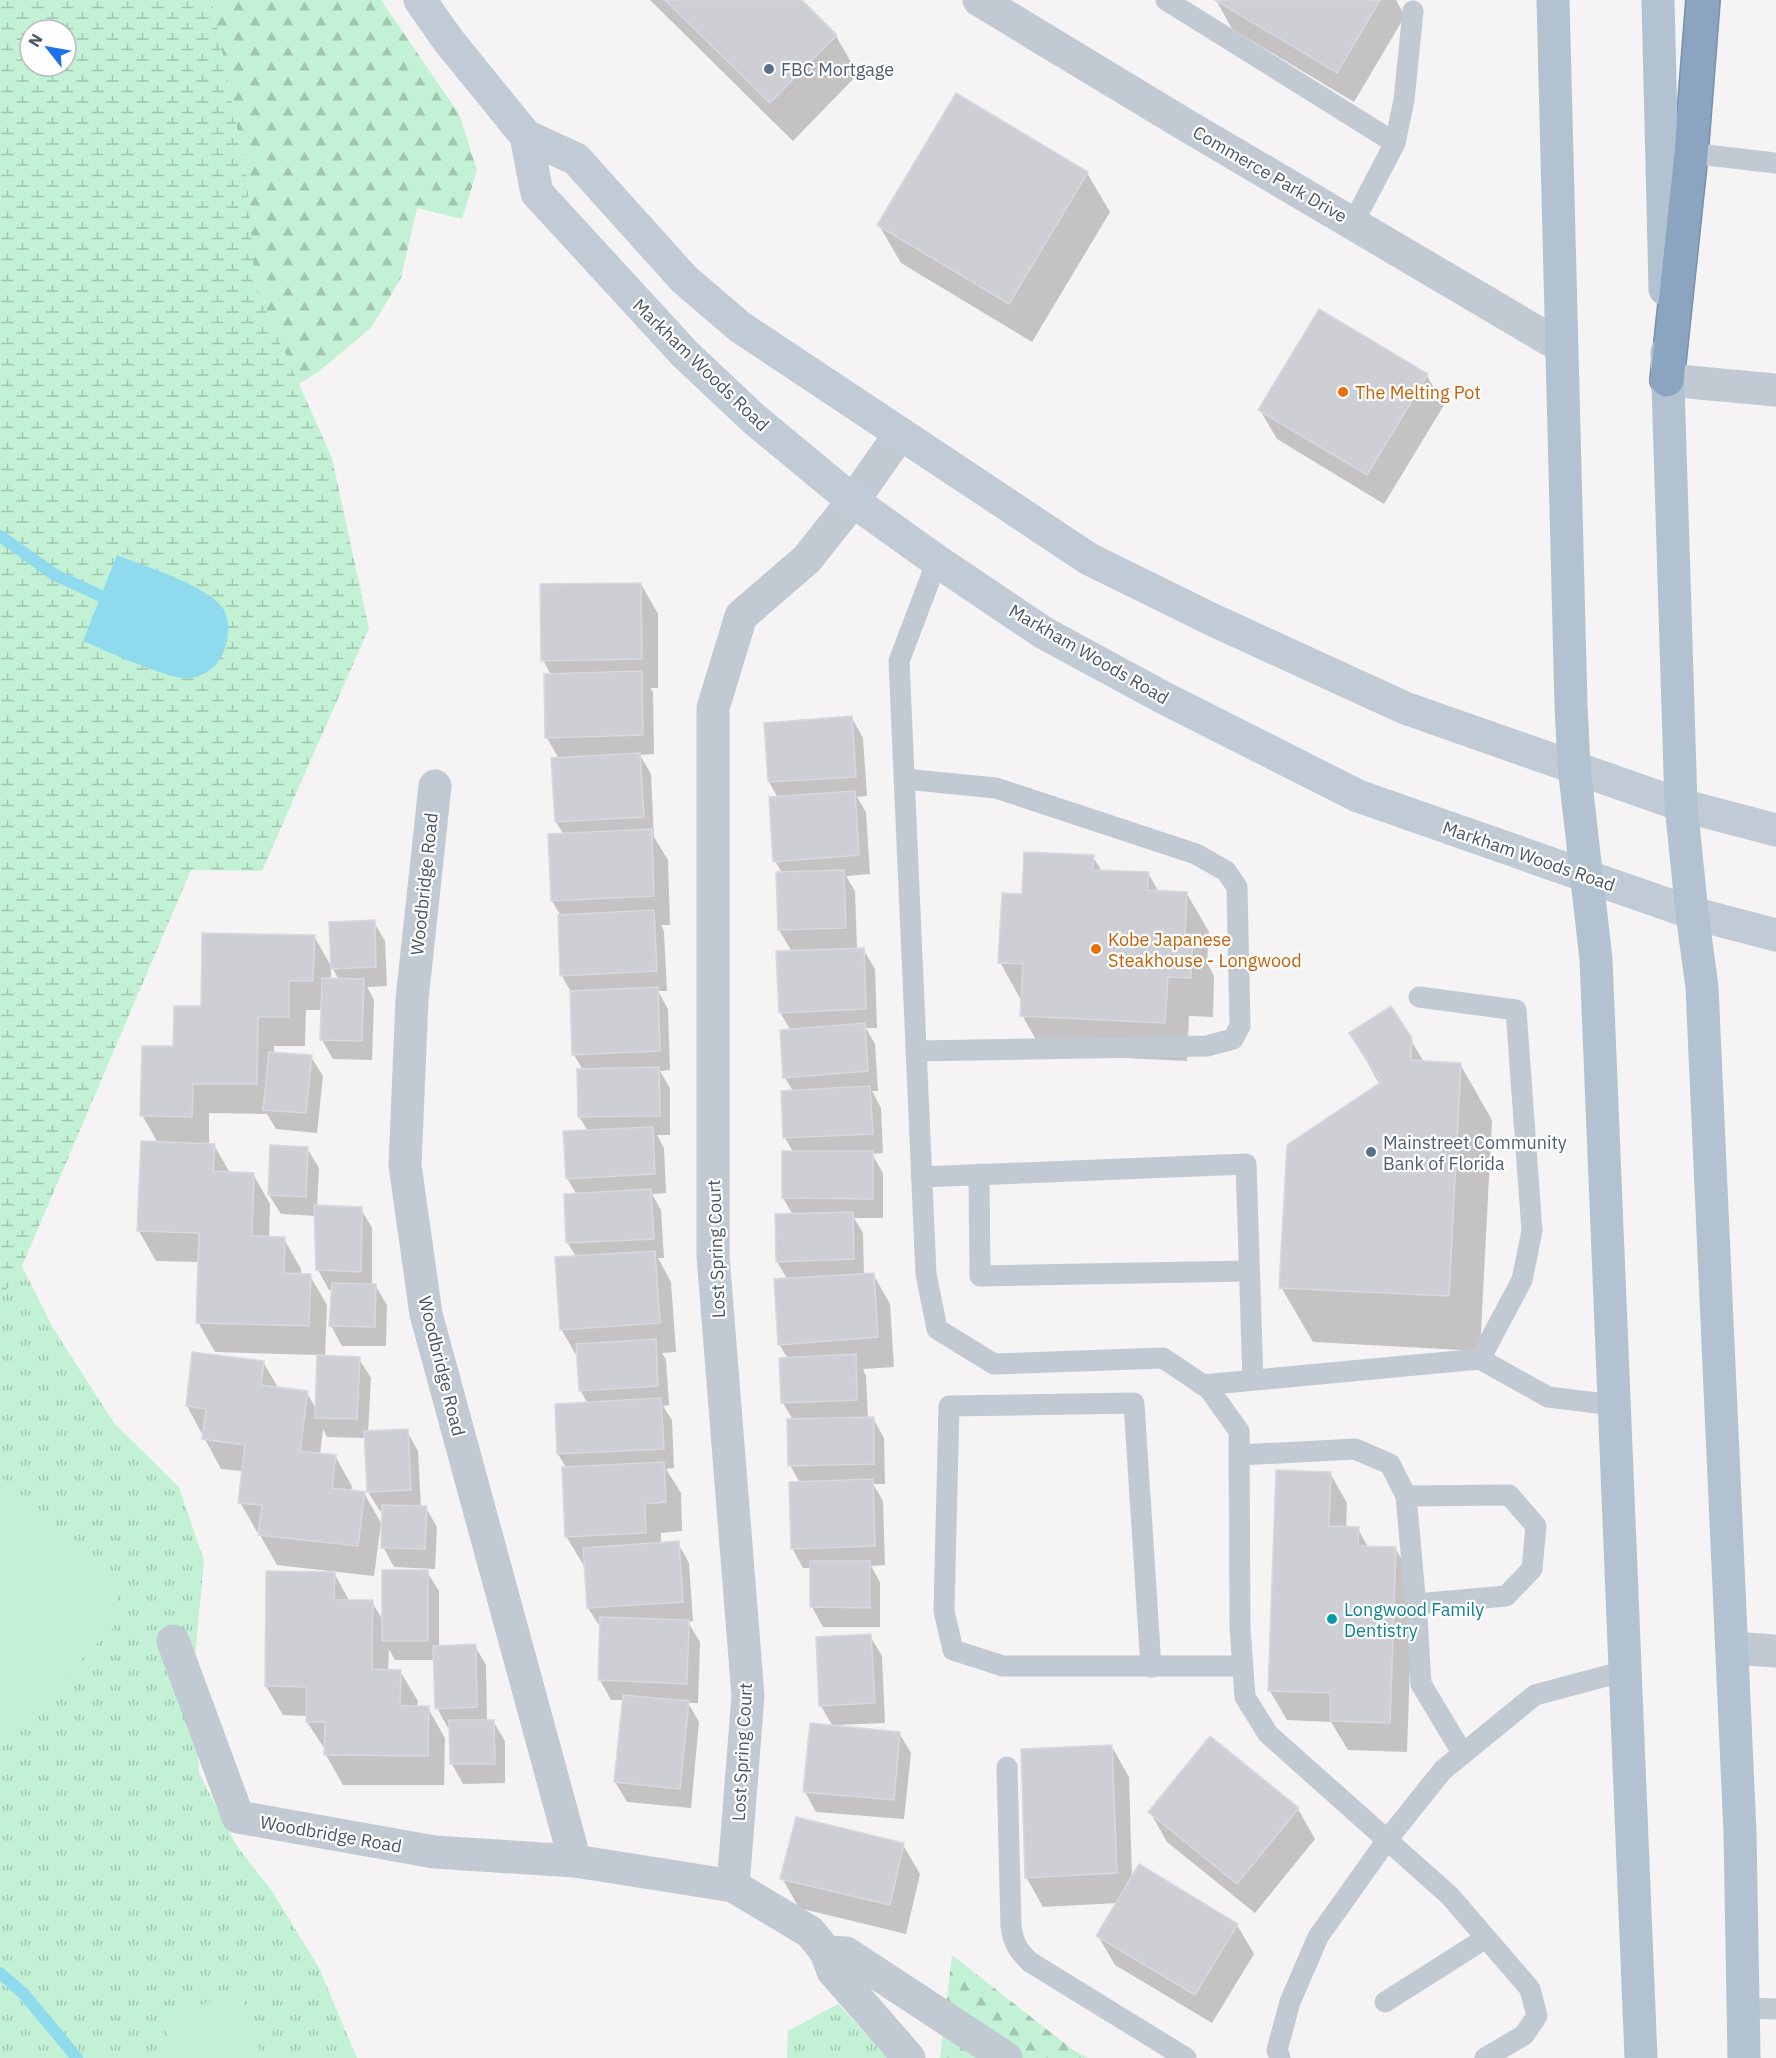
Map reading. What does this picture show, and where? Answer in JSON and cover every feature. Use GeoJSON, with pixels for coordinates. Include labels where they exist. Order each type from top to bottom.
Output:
{"type":"FeatureCollection","features":[{"type":"Feature","properties":{"kind":"highway"},"geometry":{"type":"LineString","coordinates":[[1667,380],[1677,151],[1702,0]]}},
{"type":"Feature","properties":{"kind":"main road","name":"Markham Woods Road"},"geometry":{"type":"LineString","coordinates":[[420,0],[448,40],[526,136],[576,159],[684,279],[740,327],[1089,559],[1212,620],[1405,708],[1681,805],[1776,830]]}},
{"type":"Feature","properties":{"kind":"main road"},"geometry":{"type":"LineString","coordinates":[[1553,0],[1574,766],[1596,958],[1641,2058]]}},
{"type":"Feature","properties":{"kind":"main road"},"geometry":{"type":"LineString","coordinates":[[1658,0],[1677,151]]}},
{"type":"Feature","properties":{"kind":"main road","name":"Markham Woods Road"},"geometry":{"type":"LineString","coordinates":[[526,136],[537,193],[685,354],[754,419],[853,501],[1044,633],[1164,698],[1358,796],[1692,913],[1776,935]]}},
{"type":"Feature","properties":{"kind":"main road"},"geometry":{"type":"LineString","coordinates":[[1667,380],[1681,805],[1702,987],[1740,1833],[1744,2058]]}},
{"type":"Feature","properties":{"kind":"street","name":"Commerce Park Drive"},"geometry":{"type":"LineString","coordinates":[[996,4],[1353,223],[1562,347]]}},
{"type":"Feature","properties":{"kind":"street"},"geometry":{"type":"LineString","coordinates":[[1667,380],[1776,390]]}},
{"type":"Feature","properties":{"kind":"street"},"geometry":{"type":"LineString","coordinates":[[853,501],[900,434]]}},
{"type":"Feature","properties":{"kind":"street","name":"Lost Spring Court"},"geometry":{"type":"LineString","coordinates":[[733,1886],[748,1696],[713,1256],[713,708],[741,616],[807,559],[853,501]]}},
{"type":"Feature","properties":{"kind":"street","name":"Woodbridge Road"},"geometry":{"type":"LineString","coordinates":[[435,786],[412,999],[405,1165],[426,1314],[575,1861]]}},
{"type":"Feature","properties":{"kind":"street","name":"Woodbridge Road"},"geometry":{"type":"LineString","coordinates":[[173,1641],[238,1817],[435,1852],[575,1861],[733,1886],[810,1932],[826,1952],[833,1971],[909,2058]]}},
{"type":"Feature","properties":{"kind":"street"},"geometry":{"type":"LineString","coordinates":[[1732,1648],[1776,1651]]}},
{"type":"Feature","properties":{"kind":"street"},"geometry":{"type":"LineString","coordinates":[[826,1952],[846,1953],[1006,2058]]}},
{"type":"Feature","properties":{"kind":"lane"},"geometry":{"type":"LineString","coordinates":[[1166,0],[1395,142]]}},
{"type":"Feature","properties":{"kind":"lane"},"geometry":{"type":"LineString","coordinates":[[1353,223],[1395,142],[1404,100],[1413,11]]}},
{"type":"Feature","properties":{"kind":"lane"},"geometry":{"type":"LineString","coordinates":[[1677,151],[1776,163]]}},
{"type":"Feature","properties":{"kind":"lane"},"geometry":{"type":"LineString","coordinates":[[937,561],[898,661],[926,1274],[937,1329],[994,1364],[1163,1358],[1209,1389],[1239,1431],[1242,1666],[1245,1697],[1268,1734],[1450,1896],[1530,1989],[1538,2016],[1524,2036],[1485,2058]]}},
{"type":"Feature","properties":{"kind":"lane"},"geometry":{"type":"LineString","coordinates":[[904,779],[996,788],[1196,854],[1226,871],[1237,887],[1240,1026],[1233,1039],[1207,1046],[916,1051]]}},
{"type":"Feature","properties":{"kind":"lane"},"geometry":{"type":"LineString","coordinates":[[1419,997],[1516,1010],[1532,1231],[1522,1280],[1480,1359]]}},
{"type":"Feature","properties":{"kind":"lane"},"geometry":{"type":"LineString","coordinates":[[921,1176],[1245,1164],[1253,1380]]}},
{"type":"Feature","properties":{"kind":"lane"},"geometry":{"type":"LineString","coordinates":[[978,1174],[980,1276],[1249,1271]]}},
{"type":"Feature","properties":{"kind":"lane"},"geometry":{"type":"LineString","coordinates":[[1202,1385],[1480,1359],[1548,1397],[1614,1405]]}},
{"type":"Feature","properties":{"kind":"lane"},"geometry":{"type":"LineString","coordinates":[[1151,1667],[1134,1403],[949,1407],[944,1611],[953,1650],[1003,1666],[1151,1667],[1242,1666]]}},
{"type":"Feature","properties":{"kind":"lane"},"geometry":{"type":"LineString","coordinates":[[1239,1455],[1355,1449],[1390,1464],[1406,1496],[1421,1684],[1463,1754]]}},
{"type":"Feature","properties":{"kind":"lane"},"geometry":{"type":"LineString","coordinates":[[1406,1496],[1509,1495],[1536,1526],[1532,1569],[1506,1596],[1416,1604]]}},
{"type":"Feature","properties":{"kind":"lane"},"geometry":{"type":"LineString","coordinates":[[1280,2058],[1277,2050],[1290,2002],[1318,1937],[1387,1840],[1443,1770],[1535,1695],[1625,1671]]}},
{"type":"Feature","properties":{"kind":"lane"},"geometry":{"type":"LineString","coordinates":[[1007,1767],[1011,1926],[1012,1939],[1019,1952],[1030,1962],[1186,2058]]}},
{"type":"Feature","properties":{"kind":"lane"},"geometry":{"type":"LineString","coordinates":[[1385,2002],[1486,1938]]}},
{"type":"Feature","properties":{"kind":"lane"},"geometry":{"type":"LineString","coordinates":[[1743,2008],[1776,2009]]}},
{"type":"Feature","properties":{"kind":"green space"},"geometry":{"type":"Polygon","coordinates":[[[0,0],[212,0],[247,180],[254,271],[251,277],[332,458],[369,628],[262,871],[191,870],[22,1266],[0,1300],[0,0]]]}},
{"type":"Feature","properties":{"kind":"green space"},"geometry":{"type":"Polygon","coordinates":[[[212,0],[381,0],[459,114],[477,170],[462,219],[417,208],[401,278],[371,328],[318,372],[299,384],[251,277],[247,180],[212,0]]]}},
{"type":"Feature","properties":{"kind":"green space"},"geometry":{"type":"Polygon","coordinates":[[[22,1266],[53,1328],[114,1423],[179,1487],[204,1561],[194,1668],[199,1773],[236,1845],[272,1891],[319,1968],[357,2058],[0,2058],[0,1300],[22,1266]]]}},
{"type":"Feature","properties":{"kind":"green space"},"geometry":{"type":"Polygon","coordinates":[[[0,1475],[117,1594],[118,1623],[2,1738],[0,1737],[0,1475]]]}},
{"type":"Feature","properties":{"kind":"green space"},"geometry":{"type":"Polygon","coordinates":[[[952,1955],[1073,2050],[1088,2058],[940,2058],[952,1955]]]}},
{"type":"Feature","properties":{"kind":"green space"},"geometry":{"type":"Polygon","coordinates":[[[241,1992],[262,2058],[175,2058],[161,2018],[241,1992]]]}},
{"type":"Feature","properties":{"kind":"green space"},"geometry":{"type":"Polygon","coordinates":[[[838,2004],[888,2058],[787,2058],[788,2031],[838,2004]]]}},
{"type":"Feature","properties":{"kind":"water"},"geometry":{"type":"Polygon","coordinates":[[[117,555],[189,584],[203,591],[222,607],[228,623],[227,640],[222,656],[211,669],[196,677],[181,678],[153,670],[83,641],[117,555]]]}},
{"type":"Feature","properties":{"kind":"building","name":"FBC Mortgage"},"geometry":{"type":"Polygon","coordinates":[[[665,0],[802,0],[837,35],[770,103],[665,0]]]}},
{"type":"Feature","properties":{"kind":"building"},"geometry":{"type":"Polygon","coordinates":[[[1215,0],[1380,0],[1337,73],[1215,0]]]}},
{"type":"Feature","properties":{"kind":"building"},"geometry":{"type":"Polygon","coordinates":[[[956,93],[1088,172],[1009,304],[877,225],[956,93]]]}},
{"type":"Feature","properties":{"kind":"building","name":"The Melting Pot"},"geometry":{"type":"Polygon","coordinates":[[[1319,309],[1428,374],[1367,475],[1258,410],[1319,309]]]}},
{"type":"Feature","properties":{"kind":"building"},"geometry":{"type":"Polygon","coordinates":[[[641,583],[642,659],[541,661],[540,584],[641,583]]]}},
{"type":"Feature","properties":{"kind":"building"},"geometry":{"type":"Polygon","coordinates":[[[642,671],[643,735],[545,738],[544,674],[642,671]]]}},
{"type":"Feature","properties":{"kind":"building"},"geometry":{"type":"Polygon","coordinates":[[[852,716],[856,777],[768,782],[764,723],[852,716]]]}},
{"type":"Feature","properties":{"kind":"building"},"geometry":{"type":"Polygon","coordinates":[[[640,753],[644,817],[555,822],[551,758],[640,753]]]}},
{"type":"Feature","properties":{"kind":"building"},"geometry":{"type":"Polygon","coordinates":[[[855,791],[859,855],[773,862],[769,797],[855,791]]]}},
{"type":"Feature","properties":{"kind":"building"},"geometry":{"type":"Polygon","coordinates":[[[652,829],[654,896],[551,901],[548,834],[652,829]]]}},
{"type":"Feature","properties":{"kind":"building","name":"Kobe Japanese Steakhouse - Longwood"},"geometry":{"type":"Polygon","coordinates":[[[1024,852],[1094,855],[1093,870],[1149,872],[1147,890],[1187,892],[1185,935],[1193,935],[1191,978],[1168,977],[1165,1023],[1020,1016],[1023,964],[998,963],[1002,893],[1022,894],[1024,852]]]}},
{"type":"Feature","properties":{"kind":"building"},"geometry":{"type":"Polygon","coordinates":[[[844,870],[846,928],[778,930],[776,872],[844,870]]]}},
{"type":"Feature","properties":{"kind":"building"},"geometry":{"type":"Polygon","coordinates":[[[654,910],[657,971],[560,976],[558,915],[654,910]]]}},
{"type":"Feature","properties":{"kind":"building"},"geometry":{"type":"Polygon","coordinates":[[[375,920],[376,967],[331,969],[329,922],[375,920]]]}},
{"type":"Feature","properties":{"kind":"building"},"geometry":{"type":"Polygon","coordinates":[[[202,933],[315,935],[313,981],[289,981],[289,1017],[258,1017],[257,1084],[193,1084],[192,1117],[140,1116],[142,1046],[173,1046],[174,1006],[201,1006],[202,933]]]}},
{"type":"Feature","properties":{"kind":"building"},"geometry":{"type":"Polygon","coordinates":[[[864,948],[866,1009],[779,1013],[776,951],[864,948]]]}},
{"type":"Feature","properties":{"kind":"building"},"geometry":{"type":"Polygon","coordinates":[[[322,978],[364,979],[362,1041],[320,1040],[322,978]]]}},
{"type":"Feature","properties":{"kind":"building"},"geometry":{"type":"Polygon","coordinates":[[[658,987],[660,1051],[572,1055],[570,991],[658,987]]]}},
{"type":"Feature","properties":{"kind":"building","name":"Mainstreet Community Bank of Florida"},"geometry":{"type":"Polygon","coordinates":[[[1391,1006],[1412,1038],[1411,1060],[1461,1063],[1449,1296],[1279,1288],[1287,1145],[1381,1082],[1349,1033],[1391,1006]]]}},
{"type":"Feature","properties":{"kind":"building"},"geometry":{"type":"Polygon","coordinates":[[[865,1023],[868,1071],[783,1078],[780,1030],[865,1023]]]}},
{"type":"Feature","properties":{"kind":"building"},"geometry":{"type":"Polygon","coordinates":[[[269,1052],[312,1055],[306,1113],[263,1110],[269,1052]]]}},
{"type":"Feature","properties":{"kind":"building"},"geometry":{"type":"Polygon","coordinates":[[[659,1067],[660,1116],[578,1117],[577,1069],[659,1067]]]}},
{"type":"Feature","properties":{"kind":"building"},"geometry":{"type":"Polygon","coordinates":[[[870,1086],[873,1134],[783,1138],[781,1091],[870,1086]]]}},
{"type":"Feature","properties":{"kind":"building"},"geometry":{"type":"Polygon","coordinates":[[[653,1127],[655,1174],[566,1179],[563,1131],[653,1127]]]}},
{"type":"Feature","properties":{"kind":"building"},"geometry":{"type":"Polygon","coordinates":[[[141,1141],[215,1144],[213,1171],[254,1173],[252,1236],[285,1237],[284,1273],[311,1274],[309,1326],[196,1323],[199,1233],[137,1231],[141,1141]]]}},
{"type":"Feature","properties":{"kind":"building"},"geometry":{"type":"Polygon","coordinates":[[[270,1145],[308,1147],[306,1197],[268,1195],[270,1145]]]}},
{"type":"Feature","properties":{"kind":"building"},"geometry":{"type":"Polygon","coordinates":[[[782,1151],[873,1151],[873,1199],[782,1198],[782,1151]]]}},
{"type":"Feature","properties":{"kind":"building"},"geometry":{"type":"Polygon","coordinates":[[[651,1189],[654,1239],[566,1243],[564,1194],[651,1189]]]}},
{"type":"Feature","properties":{"kind":"building"},"geometry":{"type":"Polygon","coordinates":[[[314,1205],[362,1207],[361,1272],[316,1270],[314,1205]]]}},
{"type":"Feature","properties":{"kind":"building"},"geometry":{"type":"Polygon","coordinates":[[[853,1212],[854,1259],[776,1262],[775,1214],[853,1212]]]}},
{"type":"Feature","properties":{"kind":"building"},"geometry":{"type":"Polygon","coordinates":[[[655,1251],[660,1323],[560,1330],[555,1257],[655,1251]]]}},
{"type":"Feature","properties":{"kind":"building"},"geometry":{"type":"Polygon","coordinates":[[[874,1273],[878,1337],[778,1345],[774,1279],[874,1273]]]}},
{"type":"Feature","properties":{"kind":"building"},"geometry":{"type":"Polygon","coordinates":[[[332,1283],[376,1284],[375,1327],[329,1326],[332,1283]]]}},
{"type":"Feature","properties":{"kind":"building"},"geometry":{"type":"Polygon","coordinates":[[[656,1339],[658,1386],[579,1391],[576,1344],[656,1339]]]}},
{"type":"Feature","properties":{"kind":"building"},"geometry":{"type":"Polygon","coordinates":[[[192,1352],[264,1361],[261,1385],[308,1391],[300,1451],[336,1455],[332,1488],[365,1492],[358,1546],[258,1535],[262,1505],[238,1503],[245,1445],[202,1439],[206,1409],[186,1406],[192,1352]]]}},
{"type":"Feature","properties":{"kind":"building"},"geometry":{"type":"Polygon","coordinates":[[[856,1354],[857,1400],[781,1403],[779,1358],[856,1354]]]}},
{"type":"Feature","properties":{"kind":"building"},"geometry":{"type":"Polygon","coordinates":[[[317,1355],[360,1357],[357,1419],[315,1418],[317,1355]]]}},
{"type":"Feature","properties":{"kind":"building"},"geometry":{"type":"Polygon","coordinates":[[[661,1398],[664,1449],[557,1454],[555,1404],[661,1398]]]}},
{"type":"Feature","properties":{"kind":"building"},"geometry":{"type":"Polygon","coordinates":[[[874,1417],[874,1464],[788,1466],[787,1419],[874,1417]]]}},
{"type":"Feature","properties":{"kind":"building"},"geometry":{"type":"Polygon","coordinates":[[[408,1429],[411,1490],[367,1492],[364,1431],[408,1429]]]}},
{"type":"Feature","properties":{"kind":"building"},"geometry":{"type":"Polygon","coordinates":[[[664,1462],[666,1502],[645,1504],[646,1533],[565,1537],[562,1467],[664,1462]]]}},
{"type":"Feature","properties":{"kind":"building","name":"Longwood Family Dentistry"},"geometry":{"type":"Polygon","coordinates":[[[1276,1470],[1331,1472],[1329,1526],[1359,1527],[1358,1546],[1396,1547],[1390,1723],[1330,1721],[1330,1693],[1268,1691],[1276,1470]]]}},
{"type":"Feature","properties":{"kind":"building"},"geometry":{"type":"Polygon","coordinates":[[[873,1479],[875,1546],[791,1549],[789,1482],[873,1479]]]}},
{"type":"Feature","properties":{"kind":"building"},"geometry":{"type":"Polygon","coordinates":[[[382,1505],[427,1506],[425,1549],[381,1548],[382,1505]]]}},
{"type":"Feature","properties":{"kind":"building"},"geometry":{"type":"Polygon","coordinates":[[[679,1541],[683,1602],[587,1608],[583,1548],[679,1541]]]}},
{"type":"Feature","properties":{"kind":"building"},"geometry":{"type":"Polygon","coordinates":[[[810,1561],[870,1561],[870,1608],[810,1607],[810,1561]]]}},
{"type":"Feature","properties":{"kind":"building"},"geometry":{"type":"Polygon","coordinates":[[[382,1570],[428,1570],[428,1641],[382,1641],[382,1570]]]}},
{"type":"Feature","properties":{"kind":"building"},"geometry":{"type":"Polygon","coordinates":[[[266,1571],[335,1572],[334,1600],[373,1600],[372,1669],[401,1670],[400,1706],[429,1706],[428,1756],[324,1755],[325,1722],[306,1722],[306,1687],[265,1686],[266,1571]]]}},
{"type":"Feature","properties":{"kind":"building"},"geometry":{"type":"Polygon","coordinates":[[[600,1617],[689,1620],[687,1684],[598,1680],[600,1617]]]}},
{"type":"Feature","properties":{"kind":"building"},"geometry":{"type":"Polygon","coordinates":[[[871,1634],[875,1703],[819,1706],[816,1637],[871,1634]]]}},
{"type":"Feature","properties":{"kind":"building"},"geometry":{"type":"Polygon","coordinates":[[[476,1644],[477,1707],[435,1709],[433,1646],[476,1644]]]}},
{"type":"Feature","properties":{"kind":"building"},"geometry":{"type":"Polygon","coordinates":[[[623,1695],[689,1701],[680,1789],[614,1782],[623,1695]]]}},
{"type":"Feature","properties":{"kind":"building"},"geometry":{"type":"Polygon","coordinates":[[[449,1720],[494,1720],[495,1764],[450,1764],[449,1720]]]}},
{"type":"Feature","properties":{"kind":"building"},"geometry":{"type":"Polygon","coordinates":[[[810,1723],[900,1732],[894,1800],[803,1792],[810,1723]]]}},
{"type":"Feature","properties":{"kind":"building"},"geometry":{"type":"Polygon","coordinates":[[[1210,1736],[1299,1808],[1237,1884],[1148,1812],[1210,1736]]]}},
{"type":"Feature","properties":{"kind":"building"},"geometry":{"type":"Polygon","coordinates":[[[1112,1745],[1117,1873],[1025,1878],[1021,1749],[1112,1745]]]}},
{"type":"Feature","properties":{"kind":"building"},"geometry":{"type":"Polygon","coordinates":[[[796,1817],[904,1843],[890,1905],[780,1879],[796,1817]]]}},
{"type":"Feature","properties":{"kind":"building"},"geometry":{"type":"Polygon","coordinates":[[[1139,1864],[1238,1924],[1195,1995],[1096,1936],[1139,1864]]]}},
{"type":"Feature","properties":{"kind":"waterway"},"geometry":{"type":"LineString","coordinates":[[0,536],[55,575],[101,596]]}},
{"type":"Feature","properties":{"kind":"waterway"},"geometry":{"type":"LineString","coordinates":[[0,1973],[24,1994],[77,2058]]}},
{"type":"Feature","properties":{"kind":"place","name":"FBC Mortgage"},"geometry":{"type":"Point","coordinates":[769,69]}},
{"type":"Feature","properties":{"kind":"place","name":"The Melting Pot"},"geometry":{"type":"Point","coordinates":[1343,392]}},
{"type":"Feature","properties":{"kind":"place","name":"Kobe Japanese Steakhouse - Longwood"},"geometry":{"type":"Point","coordinates":[1096,949]}},
{"type":"Feature","properties":{"kind":"place","name":"Mainstreet Community Bank of Florida"},"geometry":{"type":"Point","coordinates":[1371,1152]}},
{"type":"Feature","properties":{"kind":"place","name":"Longwood Family Dentistry"},"geometry":{"type":"Point","coordinates":[1332,1619]}}]}
